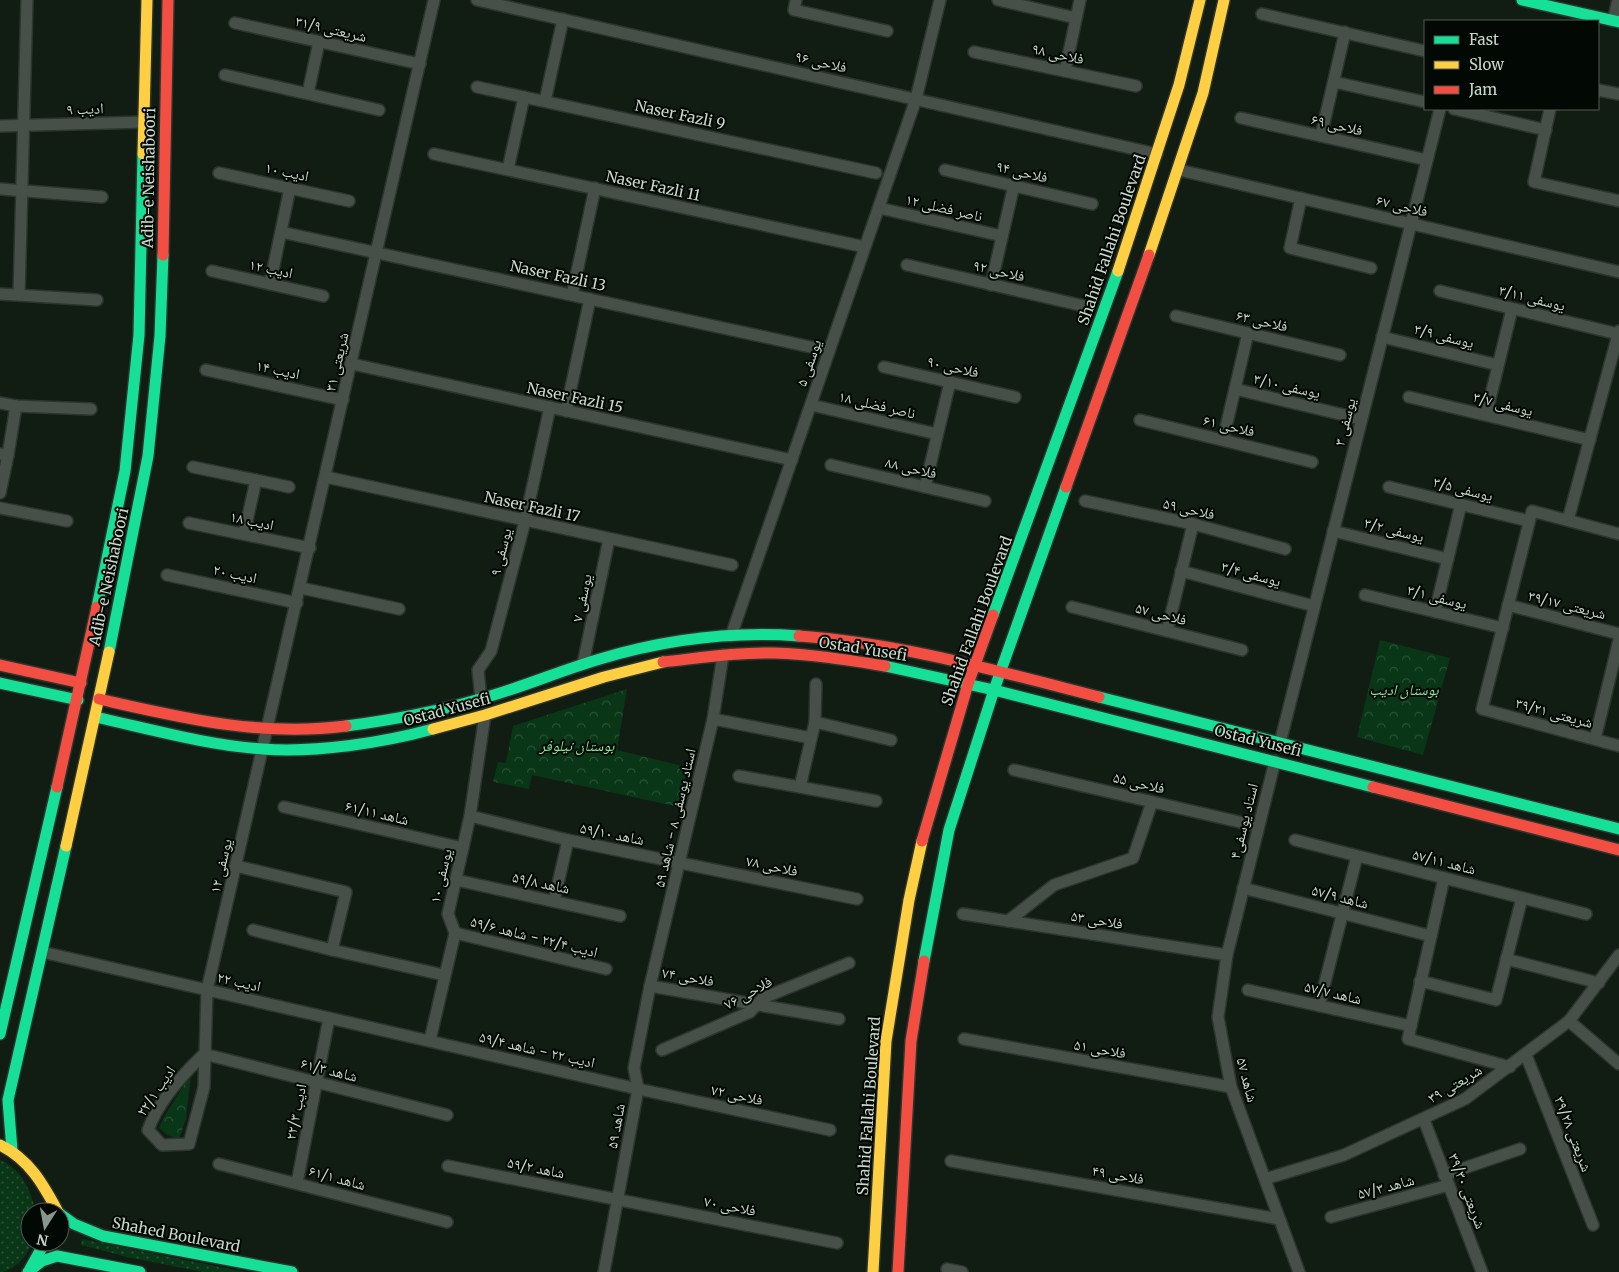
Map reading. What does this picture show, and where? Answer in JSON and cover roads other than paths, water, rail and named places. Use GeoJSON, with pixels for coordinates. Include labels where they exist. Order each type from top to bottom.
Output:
{"type":"FeatureCollection","features":[{"type":"Feature","properties":{"kind":"main road","name":"Adib-e Neishaboori"},"geometry":{"type":"LineString","coordinates":[[0,1034],[78,700],[125,471],[139,335],[145,122],[146,0]]}},
{"type":"Feature","properties":{"kind":"main road","name":"Adib-e Neishaboori"},"geometry":{"type":"LineString","coordinates":[[12,1150],[8,1100],[99,699],[145,474],[154,413],[160,336],[166,163],[168,0]]}},
{"type":"Feature","properties":{"kind":"main road","name":"Shahid Fallahi Boulevard"},"geometry":{"type":"LineString","coordinates":[[873,1272],[886,1041],[926,825],[968,684],[1105,311],[1179,85],[1200,0]]}},
{"type":"Feature","properties":{"kind":"main road"},"geometry":{"type":"LineString","coordinates":[[898,1272],[911,1041],[922,964],[949,830],[1000,672],[1179,170],[1203,93],[1224,0]]}},
{"type":"Feature","properties":{"kind":"main road"},"geometry":{"type":"LineString","coordinates":[[1522,0],[1616,21]]}},
{"type":"Feature","properties":{"kind":"main road"},"geometry":{"type":"LineString","coordinates":[[139,335],[160,336]]}},
{"type":"Feature","properties":{"kind":"main road","name":"Ostad Yusefi"},"geometry":{"type":"LineString","coordinates":[[99,699],[196,721],[269,730],[328,728],[400,719],[481,699],[583,664],[652,645],[731,636],[773,634],[831,638],[889,648],[1000,672],[1619,829]]}},
{"type":"Feature","properties":{"kind":"main road","name":"Ostad Yusefi"},"geometry":{"type":"LineString","coordinates":[[95,717],[193,739],[264,749],[330,747],[403,737],[485,715],[604,677],[656,663],[724,655],[773,653],[829,657],[886,666],[994,690],[1619,850]]}},
{"type":"Feature","properties":{"kind":"main road"},"geometry":{"type":"LineString","coordinates":[[0,665],[81,683]]}},
{"type":"Feature","properties":{"kind":"main road"},"geometry":{"type":"LineString","coordinates":[[0,682],[78,700]]}},
{"type":"Feature","properties":{"kind":"main road"},"geometry":{"type":"LineString","coordinates":[[1275,761],[1280,743]]}},
{"type":"Feature","properties":{"kind":"main road","name":"Shahed Boulevard"},"geometry":{"type":"LineString","coordinates":[[0,1145],[12,1150],[31,1166],[53,1202]]}},
{"type":"Feature","properties":{"kind":"main road"},"geometry":{"type":"LineString","coordinates":[[50,1196],[50,1202]]}},
{"type":"Feature","properties":{"kind":"main road","name":"Shahed Boulevard"},"geometry":{"type":"LineString","coordinates":[[70,1221],[103,1236],[292,1272]]}},
{"type":"Feature","properties":{"kind":"main road"},"geometry":{"type":"LineString","coordinates":[[28,1272],[39,1252]]}},
{"type":"Feature","properties":{"kind":"main road"},"geometry":{"type":"LineString","coordinates":[[28,1272],[42,1261],[56,1256],[140,1272]]}},
{"type":"Feature","properties":{"kind":"street"},"geometry":{"type":"LineString","coordinates":[[19,296],[27,0]]}},
{"type":"Feature","properties":{"kind":"street","name":"شریعتی ۳۱"},"geometry":{"type":"LineString","coordinates":[[269,730],[434,0]]}},
{"type":"Feature","properties":{"kind":"street","name":"فلاحی ۹۶"},"geometry":{"type":"LineString","coordinates":[[477,0],[1157,154]]}},
{"type":"Feature","properties":{"kind":"street","name":"یوسفی ۵"},"geometry":{"type":"LineString","coordinates":[[731,636],[916,99],[940,0]]}},
{"type":"Feature","properties":{"kind":"street"},"geometry":{"type":"LineString","coordinates":[[998,0],[1076,18]]}},
{"type":"Feature","properties":{"kind":"street"},"geometry":{"type":"LineString","coordinates":[[1065,71],[1080,0]]}},
{"type":"Feature","properties":{"kind":"street"},"geometry":{"type":"LineString","coordinates":[[1616,21],[1618,0]]}},
{"type":"Feature","properties":{"kind":"street"},"geometry":{"type":"LineString","coordinates":[[794,3],[887,31]]}},
{"type":"Feature","properties":{"kind":"street"},"geometry":{"type":"LineString","coordinates":[[1262,14],[1424,51]]}},
{"type":"Feature","properties":{"kind":"street"},"geometry":{"type":"LineString","coordinates":[[544,102],[562,19]]}},
{"type":"Feature","properties":{"kind":"street","name":"شریعتی ۳۱/۹"},"geometry":{"type":"LineString","coordinates":[[235,23],[420,64]]}},
{"type":"Feature","properties":{"kind":"street"},"geometry":{"type":"LineString","coordinates":[[1321,136],[1345,32]]}},
{"type":"Feature","properties":{"kind":"street"},"geometry":{"type":"LineString","coordinates":[[308,93],[319,42]]}},
{"type":"Feature","properties":{"kind":"street","name":"فلاحی ۹۸"},"geometry":{"type":"LineString","coordinates":[[974,52],[1136,86]]}},
{"type":"Feature","properties":{"kind":"street"},"geometry":{"type":"LineString","coordinates":[[225,75],[379,110]]}},
{"type":"Feature","properties":{"kind":"street"},"geometry":{"type":"LineString","coordinates":[[1334,82],[1424,102]]}},
{"type":"Feature","properties":{"kind":"street","name":"Naser Fazli 9"},"geometry":{"type":"LineString","coordinates":[[476,87],[876,173]]}},
{"type":"Feature","properties":{"kind":"street"},"geometry":{"type":"LineString","coordinates":[[1599,90],[1619,94]]}},
{"type":"Feature","properties":{"kind":"street"},"geometry":{"type":"LineString","coordinates":[[508,170],[524,97]]}},
{"type":"Feature","properties":{"kind":"street","name":"یوسفی ۳"},"geometry":{"type":"LineString","coordinates":[[1280,743],[1440,110]]}},
{"type":"Feature","properties":{"kind":"street"},"geometry":{"type":"LineString","coordinates":[[1458,110],[1546,130]]}},
{"type":"Feature","properties":{"kind":"street"},"geometry":{"type":"LineString","coordinates":[[1550,110],[1534,182],[1619,202]]}},
{"type":"Feature","properties":{"kind":"street","name":"فلاحی ۶۹"},"geometry":{"type":"LineString","coordinates":[[1241,118],[1427,160]]}},
{"type":"Feature","properties":{"kind":"street","name":"ادیب ۹"},"geometry":{"type":"LineString","coordinates":[[0,126],[145,122]]}},
{"type":"Feature","properties":{"kind":"street","name":"Naser Fazli 11"},"geometry":{"type":"LineString","coordinates":[[434,154],[865,247]]}},
{"type":"Feature","properties":{"kind":"street","name":"فلاحی ۹۴"},"geometry":{"type":"LineString","coordinates":[[944,170],[1092,204]]}},
{"type":"Feature","properties":{"kind":"street","name":"فلاحی ۶۷"},"geometry":{"type":"LineString","coordinates":[[1179,170],[1619,272]]}},
{"type":"Feature","properties":{"kind":"street","name":"ادیب ۱۰"},"geometry":{"type":"LineString","coordinates":[[219,173],[349,201]]}},
{"type":"Feature","properties":{"kind":"street"},"geometry":{"type":"LineString","coordinates":[[991,285],[1014,185]]}},
{"type":"Feature","properties":{"kind":"street"},"geometry":{"type":"LineString","coordinates":[[0,188],[102,197]]}},
{"type":"Feature","properties":{"kind":"street"},"geometry":{"type":"LineString","coordinates":[[270,284],[290,188]]}},
{"type":"Feature","properties":{"kind":"street"},"geometry":{"type":"LineString","coordinates":[[572,295],[595,188]]}},
{"type":"Feature","properties":{"kind":"street"},"geometry":{"type":"LineString","coordinates":[[1301,198],[1290,248],[1370,268]]}},
{"type":"Feature","properties":{"kind":"street","name":"ناصر فضلی ۱۲"},"geometry":{"type":"LineString","coordinates":[[879,208],[1002,236]]}},
{"type":"Feature","properties":{"kind":"street","name":"Naser Fazli 13"},"geometry":{"type":"LineString","coordinates":[[281,232],[829,351]]}},
{"type":"Feature","properties":{"kind":"street","name":"فلاحی ۹۲"},"geometry":{"type":"LineString","coordinates":[[907,265],[1084,306]]}},
{"type":"Feature","properties":{"kind":"street","name":"ادیب ۱۲"},"geometry":{"type":"LineString","coordinates":[[212,272],[323,296]]}},
{"type":"Feature","properties":{"kind":"street","name":"یوسفی ۳/۱۱"},"geometry":{"type":"LineString","coordinates":[[1440,291],[1619,332]]}},
{"type":"Feature","properties":{"kind":"street"},"geometry":{"type":"LineString","coordinates":[[0,294],[97,300]]}},
{"type":"Feature","properties":{"kind":"street"},"geometry":{"type":"LineString","coordinates":[[566,411],[590,299]]}},
{"type":"Feature","properties":{"kind":"street"},"geometry":{"type":"LineString","coordinates":[[1486,415],[1512,308]]}},
{"type":"Feature","properties":{"kind":"street","name":"فلاحی ۶۳"},"geometry":{"type":"LineString","coordinates":[[1176,316],[1340,355]]}},
{"type":"Feature","properties":{"kind":"street"},"geometry":{"type":"LineString","coordinates":[[1568,520],[1619,332]]}},
{"type":"Feature","properties":{"kind":"street"},"geometry":{"type":"LineString","coordinates":[[1223,440],[1248,334]]}},
{"type":"Feature","properties":{"kind":"street","name":"یوسفی ۳/۹"},"geometry":{"type":"LineString","coordinates":[[1382,337],[1498,365]]}},
{"type":"Feature","properties":{"kind":"street","name":"Naser Fazli 15"},"geometry":{"type":"LineString","coordinates":[[352,364],[792,460]]}},
{"type":"Feature","properties":{"kind":"street","name":"فلاحی ۹۰"},"geometry":{"type":"LineString","coordinates":[[884,367],[1015,397]]}},
{"type":"Feature","properties":{"kind":"street","name":"ادیب ۱۴"},"geometry":{"type":"LineString","coordinates":[[206,370],[343,400]]}},
{"type":"Feature","properties":{"kind":"street"},"geometry":{"type":"LineString","coordinates":[[925,487],[950,382]]}},
{"type":"Feature","properties":{"kind":"street","name":"یوسفی ۳/۱۰"},"geometry":{"type":"LineString","coordinates":[[1235,389],[1361,419]]}},
{"type":"Feature","properties":{"kind":"street","name":"یوسفی ۳/۷"},"geometry":{"type":"LineString","coordinates":[[1409,396],[1590,440]]}},
{"type":"Feature","properties":{"kind":"street"},"geometry":{"type":"LineString","coordinates":[[0,403],[16,406],[91,409]]}},
{"type":"Feature","properties":{"kind":"street","name":"ناصر فضلی ۱۸"},"geometry":{"type":"LineString","coordinates":[[811,405],[937,434]]}},
{"type":"Feature","properties":{"kind":"street"},"geometry":{"type":"LineString","coordinates":[[0,493],[4,455],[16,406]]}},
{"type":"Feature","properties":{"kind":"street","name":"یوسفی ۹"},"geometry":{"type":"LineString","coordinates":[[481,699],[478,670],[491,652],[525,521],[550,408]]}},
{"type":"Feature","properties":{"kind":"street","name":"فلاحی ۶۱"},"geometry":{"type":"LineString","coordinates":[[1140,420],[1312,462]]}},
{"type":"Feature","properties":{"kind":"street","name":"فلاحی ۸۸"},"geometry":{"type":"LineString","coordinates":[[830,465],[985,501]]}},
{"type":"Feature","properties":{"kind":"street"},"geometry":{"type":"LineString","coordinates":[[193,467],[289,487]]}},
{"type":"Feature","properties":{"kind":"street","name":"Naser Fazli 17"},"geometry":{"type":"LineString","coordinates":[[326,477],[732,565]]}},
{"type":"Feature","properties":{"kind":"street"},"geometry":{"type":"LineString","coordinates":[[244,534],[256,480]]}},
{"type":"Feature","properties":{"kind":"street","name":"یوسفی ۳/۵"},"geometry":{"type":"LineString","coordinates":[[1389,487],[1461,504],[1531,516],[1568,520],[1619,534]]}},
{"type":"Feature","properties":{"kind":"street","name":"فلاحی ۵۹"},"geometry":{"type":"LineString","coordinates":[[1085,501],[1193,524],[1285,549]]}},
{"type":"Feature","properties":{"kind":"street"},"geometry":{"type":"LineString","coordinates":[[1435,612],[1461,504]]}},
{"type":"Feature","properties":{"kind":"street"},"geometry":{"type":"LineString","coordinates":[[0,508],[67,521]]}},
{"type":"Feature","properties":{"kind":"street"},"geometry":{"type":"LineString","coordinates":[[1503,628],[1531,516]]}},
{"type":"Feature","properties":{"kind":"street","name":"ادیب ۱۸"},"geometry":{"type":"LineString","coordinates":[[189,523],[310,548]]}},
{"type":"Feature","properties":{"kind":"street"},"geometry":{"type":"LineString","coordinates":[[1167,631],[1193,524]]}},
{"type":"Feature","properties":{"kind":"street","name":"یوسفی ۳/۲"},"geometry":{"type":"LineString","coordinates":[[1333,531],[1448,559]]}},
{"type":"Feature","properties":{"kind":"street","name":"یوسفی ۷"},"geometry":{"type":"LineString","coordinates":[[583,664],[609,539]]}},
{"type":"Feature","properties":{"kind":"street","name":"یوسفی ۳/۴"},"geometry":{"type":"LineString","coordinates":[[1181,571],[1314,606]]}},
{"type":"Feature","properties":{"kind":"street","name":"ادیب ۲۰"},"geometry":{"type":"LineString","coordinates":[[166,575],[297,603]]}},
{"type":"Feature","properties":{"kind":"street"},"geometry":{"type":"LineString","coordinates":[[301,588],[400,610]]}},
{"type":"Feature","properties":{"kind":"street","name":"یوسفی ۳/۱"},"geometry":{"type":"LineString","coordinates":[[1365,595],[1503,628]]}},
{"type":"Feature","properties":{"kind":"street","name":"شریعتی ۳۹/۱۷"},"geometry":{"type":"LineString","coordinates":[[1508,605],[1619,634]]}},
{"type":"Feature","properties":{"kind":"street","name":"فلاحی ۵۷"},"geometry":{"type":"LineString","coordinates":[[1072,607],[1242,650]]}},
{"type":"Feature","properties":{"kind":"street","name":"شریعتی ۳۹/۲۱"},"geometry":{"type":"LineString","coordinates":[[1503,628],[1482,709],[1619,746]]}},
{"type":"Feature","properties":{"kind":"street"},"geometry":{"type":"LineString","coordinates":[[1595,740],[1619,640]]}},
{"type":"Feature","properties":{"kind":"street","name":"استاد یوسفی ۸ - شاهد ۵۹"},"geometry":{"type":"LineString","coordinates":[[650,986],[681,862],[713,719],[724,655]]}},
{"type":"Feature","properties":{"kind":"street"},"geometry":{"type":"LineString","coordinates":[[800,787],[815,722],[816,684]]}},
{"type":"Feature","properties":{"kind":"street"},"geometry":{"type":"LineString","coordinates":[[1607,689],[1619,692]]}},
{"type":"Feature","properties":{"kind":"street","name":"یوسفی ۱۰"},"geometry":{"type":"LineString","coordinates":[[456,933],[448,914],[470,816],[485,715]]}},
{"type":"Feature","properties":{"kind":"street"},"geometry":{"type":"LineString","coordinates":[[713,719],[811,738]]}},
{"type":"Feature","properties":{"kind":"street"},"geometry":{"type":"LineString","coordinates":[[815,722],[891,740]]}},
{"type":"Feature","properties":{"kind":"street","name":"یوسفی ۱۲"},"geometry":{"type":"LineString","coordinates":[[207,990],[269,730]]}},
{"type":"Feature","properties":{"kind":"street","name":"استاد یوسفی۴"},"geometry":{"type":"LineString","coordinates":[[1243,888],[1257,826],[1275,761]]}},
{"type":"Feature","properties":{"kind":"street","name":"فلاحی ۵۵"},"geometry":{"type":"LineString","coordinates":[[1014,770],[1257,826]]}},
{"type":"Feature","properties":{"kind":"street"},"geometry":{"type":"LineString","coordinates":[[739,776],[876,801]]}},
{"type":"Feature","properties":{"kind":"street"},"geometry":{"type":"LineString","coordinates":[[1008,921],[1054,885],[1133,858],[1152,802]]}},
{"type":"Feature","properties":{"kind":"street","name":"شاهد ۶۱/۱۱"},"geometry":{"type":"LineString","coordinates":[[284,807],[463,848]]}},
{"type":"Feature","properties":{"kind":"street","name":"شاهد ۵۹/‍۱۰"},"geometry":{"type":"LineString","coordinates":[[470,816],[568,840],[681,862]]}},
{"type":"Feature","properties":{"kind":"street"},"geometry":{"type":"LineString","coordinates":[[554,901],[568,840]]}},
{"type":"Feature","properties":{"kind":"street","name":"شاهد ۵۷/۱۱"},"geometry":{"type":"LineString","coordinates":[[1295,840],[1586,914]]}},
{"type":"Feature","properties":{"kind":"street"},"geometry":{"type":"LineString","coordinates":[[1318,1006],[1357,856]]}},
{"type":"Feature","properties":{"kind":"street","name":"فلاحی ۷۸"},"geometry":{"type":"LineString","coordinates":[[681,862],[857,899]]}},
{"type":"Feature","properties":{"kind":"street"},"geometry":{"type":"LineString","coordinates":[[236,866],[346,892],[332,950]]}},
{"type":"Feature","properties":{"kind":"street"},"geometry":{"type":"LineString","coordinates":[[1444,878],[1408,1039],[1510,1067]]}},
{"type":"Feature","properties":{"kind":"street","name":"شاهد ۵۹/۸"},"geometry":{"type":"LineString","coordinates":[[456,880],[620,916]]}},
{"type":"Feature","properties":{"kind":"street","name":"شاهد ۵۷/۹"},"geometry":{"type":"LineString","coordinates":[[1243,888],[1430,936]]}},
{"type":"Feature","properties":{"kind":"street","name":"شاهد ۵۷"},"geometry":{"type":"LineString","coordinates":[[1243,888],[1227,955],[1218,1017],[1230,1088],[1266,1179],[1299,1272]]}},
{"type":"Feature","properties":{"kind":"street"},"geometry":{"type":"LineString","coordinates":[[1420,981],[1496,1000],[1522,898]]}},
{"type":"Feature","properties":{"kind":"street","name":"فلاحی ۵۳"},"geometry":{"type":"LineString","coordinates":[[962,914],[1227,955]]}},
{"type":"Feature","properties":{"kind":"street"},"geometry":{"type":"LineString","coordinates":[[253,930],[444,975]]}},
{"type":"Feature","properties":{"kind":"street"},"geometry":{"type":"LineString","coordinates":[[430,1040],[444,975],[456,933]]}},
{"type":"Feature","properties":{"kind":"street","name":"ادیب ۲۲/۴ - شاهد ۵۹/۶"},"geometry":{"type":"LineString","coordinates":[[456,933],[606,969]]}},
{"type":"Feature","properties":{"kind":"street","name":"ادیب ۲۲"},"geometry":{"type":"LineString","coordinates":[[42,952],[430,1040]]}},
{"type":"Feature","properties":{"kind":"street","name":"شریعتی ۳۹"},"geometry":{"type":"LineString","coordinates":[[1266,1179],[1344,1155],[1424,1120],[1464,1099],[1510,1067],[1569,1021],[1619,955]]}},
{"type":"Feature","properties":{"kind":"street"},"geometry":{"type":"LineString","coordinates":[[1506,959],[1599,983]]}},
{"type":"Feature","properties":{"kind":"street","name":"فلاحی ۷۶"},"geometry":{"type":"LineString","coordinates":[[662,1050],[750,1012],[763,998],[849,963]]}},
{"type":"Feature","properties":{"kind":"street","name":"فلاحی ۷۴"},"geometry":{"type":"LineString","coordinates":[[650,986],[839,1019]]}},
{"type":"Feature","properties":{"kind":"street","name":"شاهد ۵۹"},"geometry":{"type":"LineString","coordinates":[[604,1272],[638,1088],[634,1068],[650,986]]}},
{"type":"Feature","properties":{"kind":"street","name":"ادیب ۲۲/۱"},"geometry":{"type":"LineString","coordinates":[[204,1054],[184,1074],[151,1120],[148,1130],[162,1145],[190,1144],[204,1087],[207,990]]}},
{"type":"Feature","properties":{"kind":"street","name":"شاهد ۵۷/۷"},"geometry":{"type":"LineString","coordinates":[[1248,990],[1411,1026]]}},
{"type":"Feature","properties":{"kind":"street","name":"ادیب ۲۲/۳"},"geometry":{"type":"LineString","coordinates":[[297,1183],[330,1018]]}},
{"type":"Feature","properties":{"kind":"street"},"geometry":{"type":"LineString","coordinates":[[1569,1021],[1619,1064]]}},
{"type":"Feature","properties":{"kind":"street","name":"فلاحی ۵۱"},"geometry":{"type":"LineString","coordinates":[[964,1039],[1230,1088]]}},
{"type":"Feature","properties":{"kind":"street","name":"ادیب ۲۲ - شاهد ۵۹/۴"},"geometry":{"type":"LineString","coordinates":[[430,1040],[638,1088]]}},
{"type":"Feature","properties":{"kind":"street","name":"شاهد ۶۱/۳"},"geometry":{"type":"LineString","coordinates":[[204,1054],[447,1115]]}},
{"type":"Feature","properties":{"kind":"street","name":"شریعتی ۳۹/۲۸"},"geometry":{"type":"LineString","coordinates":[[1526,1055],[1593,1225]]}},
{"type":"Feature","properties":{"kind":"street","name":"فلاحی ۷۲"},"geometry":{"type":"LineString","coordinates":[[638,1088],[830,1130]]}},
{"type":"Feature","properties":{"kind":"street","name":"شریعتی ۳۹/۳۰"},"geometry":{"type":"LineString","coordinates":[[1424,1120],[1482,1272]]}},
{"type":"Feature","properties":{"kind":"street","name":"شاهد ۵۷/۳"},"geometry":{"type":"LineString","coordinates":[[1331,1217],[1446,1180],[1520,1149]]}},
{"type":"Feature","properties":{"kind":"street","name":"فلاحی ۴۹"},"geometry":{"type":"LineString","coordinates":[[951,1161],[1279,1219]]}},
{"type":"Feature","properties":{"kind":"street","name":"شاهد ۶۱/۱"},"geometry":{"type":"LineString","coordinates":[[220,1164],[253,1174],[297,1183],[447,1222]]}},
{"type":"Feature","properties":{"kind":"street","name":"شاهد ۵۹/۲"},"geometry":{"type":"LineString","coordinates":[[448,1166],[618,1199]]}},
{"type":"Feature","properties":{"kind":"street","name":"فلاحی ۷۰"},"geometry":{"type":"LineString","coordinates":[[618,1199],[837,1243]]}},
{"type":"Feature","properties":{"kind":"street"},"geometry":{"type":"LineString","coordinates":[[946,1269],[962,1272]]}},
{"type":"Feature","properties":{"kind":"park label","name":"بوستان ادیب"},"geometry":{"type":"Point","coordinates":[1404,690]}},
{"type":"Feature","properties":{"kind":"park label","name":"بوستان نیلوفر"},"geometry":{"type":"Point","coordinates":[577,746]}}]}
